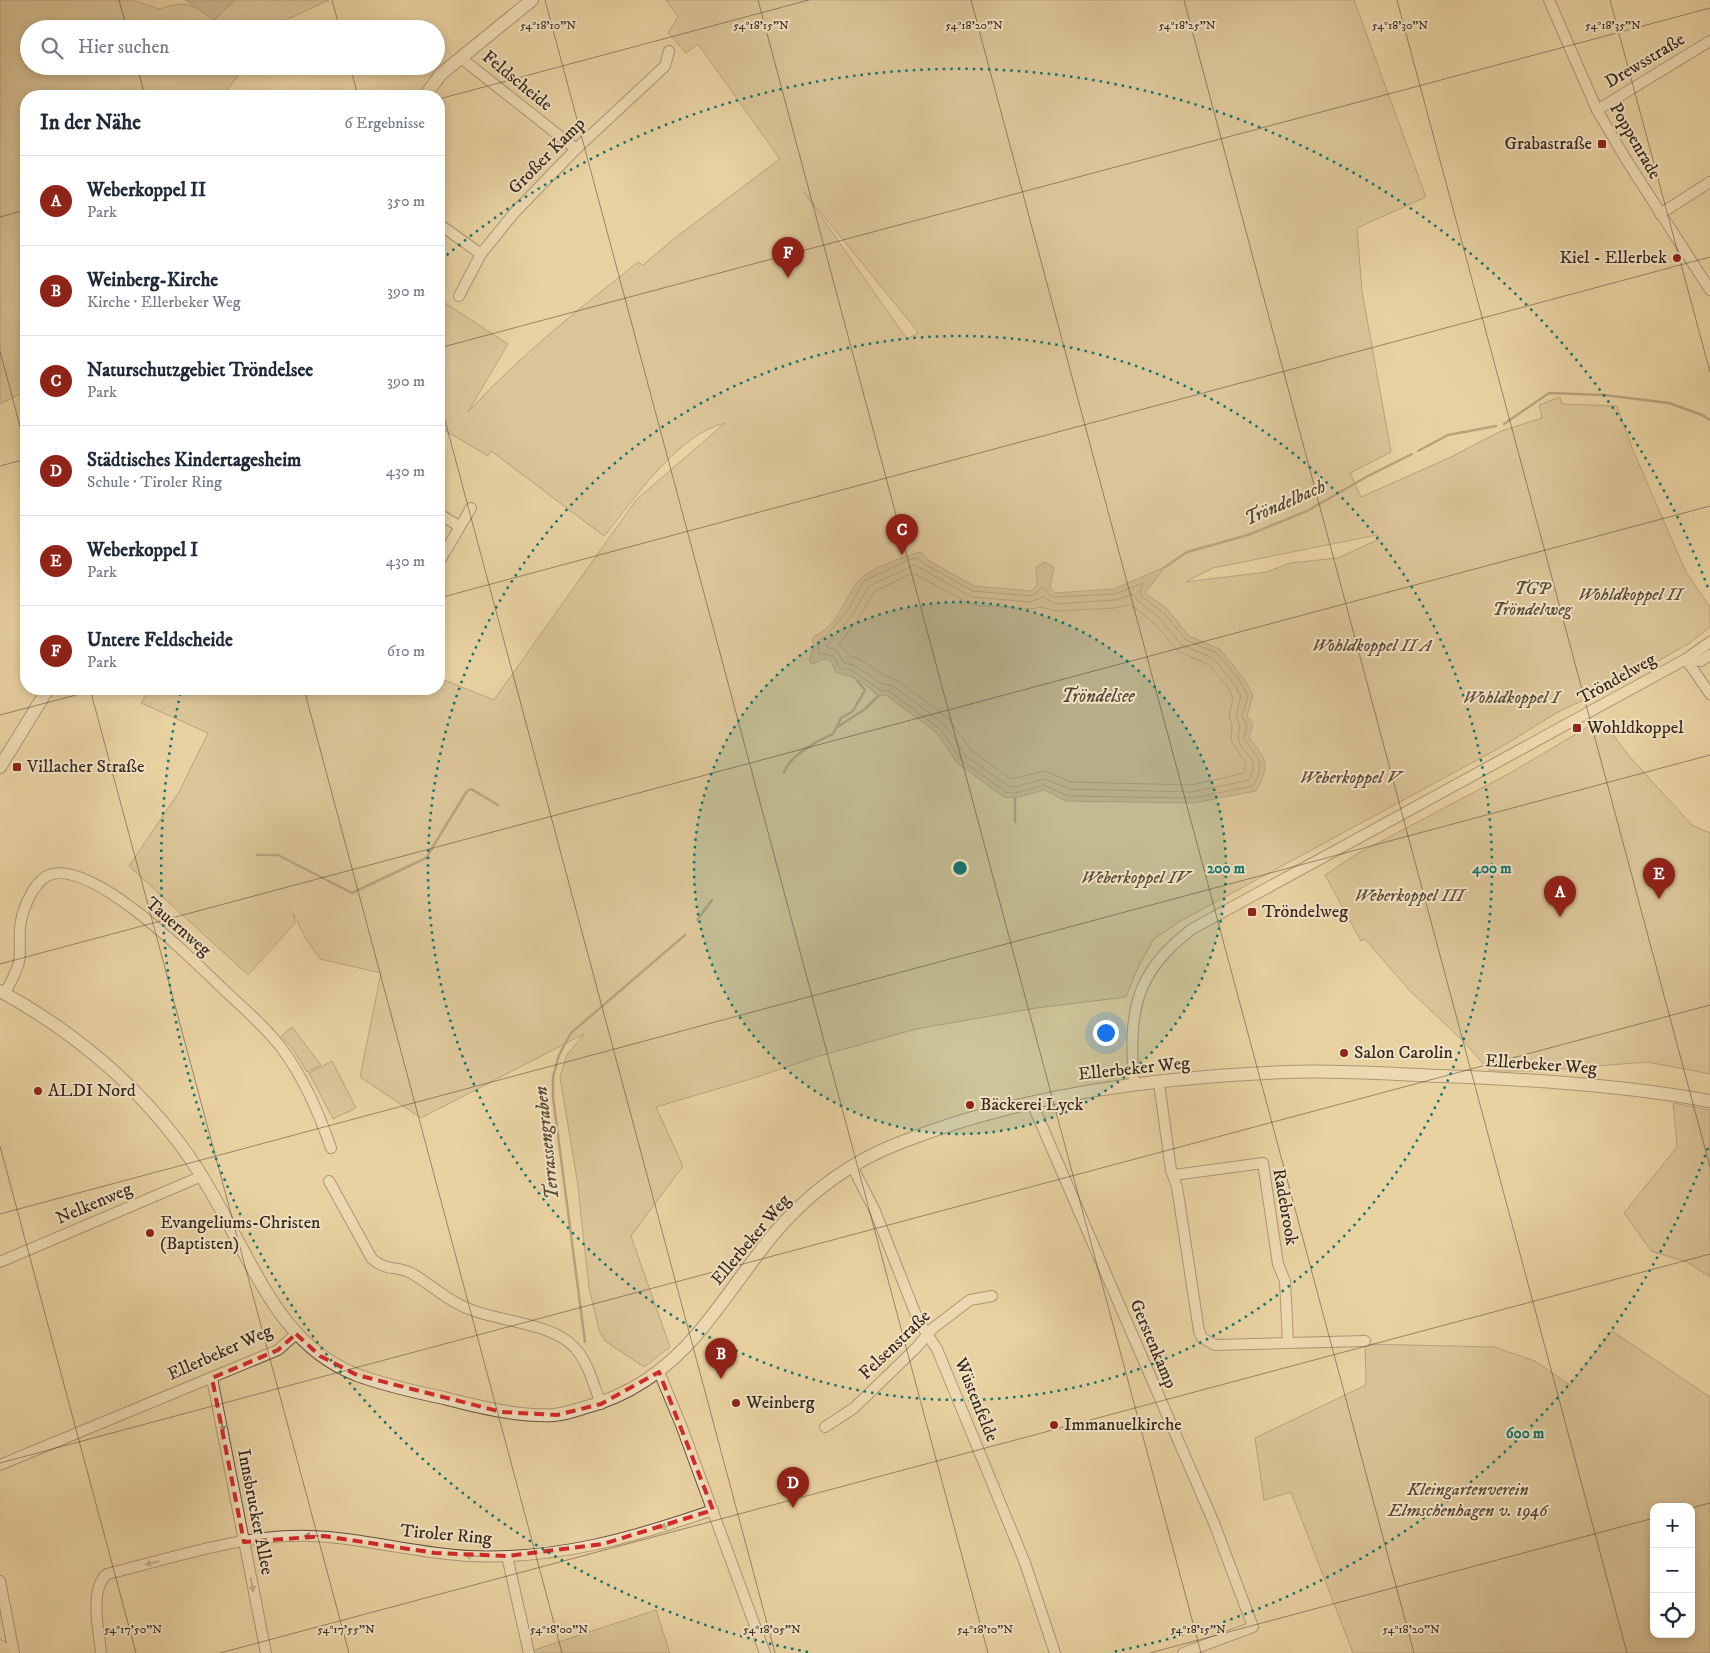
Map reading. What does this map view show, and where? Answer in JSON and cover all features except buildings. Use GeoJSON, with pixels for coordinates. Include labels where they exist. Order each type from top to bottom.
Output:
{"type":"FeatureCollection","features":[{"type":"Feature","properties":{"kind":"highway"},"geometry":{"type":"LineString","coordinates":[[0,1649],[2,1653]]}},
{"type":"Feature","properties":{"kind":"street"},"geometry":{"type":"LineString","coordinates":[[445,71],[532,0]]}},
{"type":"Feature","properties":{"kind":"street","name":"Poppenrade"},"geometry":{"type":"LineString","coordinates":[[1549,0],[1597,110],[1660,214],[1710,290]]}},
{"type":"Feature","properties":{"kind":"street","name":"Drewsstraße"},"geometry":{"type":"LineString","coordinates":[[1597,110],[1710,41]]}},
{"type":"Feature","properties":{"kind":"street","name":"Großer Kamp"},"geometry":{"type":"LineString","coordinates":[[459,296],[481,254],[515,212],[576,149],[665,66],[669,51]]}},
{"type":"Feature","properties":{"kind":"street","name":"Feldscheide"},"geometry":{"type":"LineString","coordinates":[[461,58],[576,149]]}},
{"type":"Feature","properties":{"kind":"street"},"geometry":{"type":"LineString","coordinates":[[430,90],[441,75]]}},
{"type":"Feature","properties":{"kind":"street"},"geometry":{"type":"LineString","coordinates":[[1660,214],[1710,182]]}},
{"type":"Feature","properties":{"kind":"street"},"geometry":{"type":"LineString","coordinates":[[445,228],[481,254]]}},
{"type":"Feature","properties":{"kind":"street"},"geometry":{"type":"LineString","coordinates":[[445,553],[471,508]]}},
{"type":"Feature","properties":{"kind":"street"},"geometry":{"type":"LineString","coordinates":[[445,518],[459,526]]}},
{"type":"Feature","properties":{"kind":"street","name":"Tröndelweg"},"geometry":{"type":"LineString","coordinates":[[1134,1085],[1131,1033],[1141,989],[1160,958],[1192,929],[1686,659],[1710,642]]}},
{"type":"Feature","properties":{"kind":"street","name":"Tröndelweg"},"geometry":{"type":"LineString","coordinates":[[1686,659],[1701,661],[1710,655]]}},
{"type":"Feature","properties":{"kind":"street"},"geometry":{"type":"LineString","coordinates":[[1686,659],[1710,694]]}},
{"type":"Feature","properties":{"kind":"street"},"geometry":{"type":"LineString","coordinates":[[0,767],[44,695]]}},
{"type":"Feature","properties":{"kind":"street","name":"Tauernweg"},"geometry":{"type":"LineString","coordinates":[[3,992],[18,964],[21,921],[38,882],[48,876],[61,873],[76,877],[112,894],[158,928],[271,1035],[302,1080],[320,1115],[331,1148]]}},
{"type":"Feature","properties":{"kind":"street"},"geometry":{"type":"LineString","coordinates":[[3,992],[65,1031],[117,1072],[171,1132],[202,1176],[263,1288],[283,1319],[296,1334]]}},
{"type":"Feature","properties":{"kind":"street","name":"Ellerbeker Weg"},"geometry":{"type":"LineString","coordinates":[[0,1465],[278,1350],[296,1334],[320,1356],[357,1375],[396,1387],[494,1410],[556,1415],[601,1404],[635,1388],[659,1372],[700,1332],[772,1236],[791,1215],[808,1199],[852,1166],[905,1140],[1080,1091],[1288,1072],[1484,1078],[1582,1085],[1670,1094],[1710,1101]]}},
{"type":"Feature","properties":{"kind":"street"},"geometry":{"type":"LineString","coordinates":[[1159,1083],[1199,1330],[1202,1338],[1215,1345],[1365,1341]]}},
{"type":"Feature","properties":{"kind":"street","name":"Gerstenkamp"},"geometry":{"type":"LineString","coordinates":[[1032,1103],[1214,1523],[1252,1627],[1183,1653]]}},
{"type":"Feature","properties":{"kind":"street","name":"Radebrook"},"geometry":{"type":"LineString","coordinates":[[1174,1174],[1263,1163],[1278,1264],[1285,1281],[1288,1342]]}},
{"type":"Feature","properties":{"kind":"street","name":"Wüstenfelde"},"geometry":{"type":"LineString","coordinates":[[852,1166],[875,1211],[918,1320],[937,1349],[1012,1528],[1056,1653]]}},
{"type":"Feature","properties":{"kind":"street","name":"Nelkenweg"},"geometry":{"type":"LineString","coordinates":[[0,1262],[202,1176]]}},
{"type":"Feature","properties":{"kind":"street"},"geometry":{"type":"LineString","coordinates":[[329,1181],[372,1259],[381,1266],[411,1273],[448,1299],[469,1310],[559,1334],[576,1348],[583,1359],[601,1404]]}},
{"type":"Feature","properties":{"kind":"street","name":"Felsenstraße"},"geometry":{"type":"LineString","coordinates":[[825,1427],[854,1408],[932,1330],[970,1300],[992,1296]]}},
{"type":"Feature","properties":{"kind":"street"},"geometry":{"type":"LineString","coordinates":[[659,1372],[713,1510],[765,1653]]}},
{"type":"Feature","properties":{"kind":"street","name":"Innsbrucker Allee"},"geometry":{"type":"LineString","coordinates":[[212,1378],[266,1653]]}},
{"type":"Feature","properties":{"kind":"street","name":"Tiroler Ring"},"geometry":{"type":"LineString","coordinates":[[101,1653],[96,1594],[98,1585],[107,1574],[244,1542],[290,1536],[324,1536],[435,1553],[506,1556],[603,1544],[640,1535],[713,1510]]}},
{"type":"Feature","properties":{"kind":"street"},"geometry":{"type":"LineString","coordinates":[[506,1556],[529,1653]]}},
{"type":"Feature","properties":{"kind":"street"},"geometry":{"type":"LineString","coordinates":[[0,1581],[14,1653]]}},
{"type":"Feature","properties":{"kind":"highlighted area"},"geometry":{"type":"Polygon","coordinates":[[[296,1334],[320,1356],[357,1375],[502,1412],[557,1415],[601,1404],[659,1372],[713,1510],[603,1544],[507,1556],[435,1553],[324,1536],[244,1542],[212,1378],[278,1350],[296,1334]]]}},
{"type":"Feature","properties":{"kind":"green space"},"geometry":{"type":"Polygon","coordinates":[[[0,0],[132,0],[159,9],[182,4],[194,7],[214,20],[20,20],[20,75],[238,75],[227,90],[20,90],[20,394],[0,404],[0,0]]]}},
{"type":"Feature","properties":{"kind":"green space"},"geometry":{"type":"Polygon","coordinates":[[[235,0],[329,0],[286,20],[214,20],[235,0]]]}},
{"type":"Feature","properties":{"kind":"green space"},"geometry":{"type":"Polygon","coordinates":[[[666,0],[1354,0],[1426,197],[1357,228],[1362,291],[1391,452],[1350,473],[1361,497],[1449,458],[1501,431],[1542,418],[1539,405],[1560,397],[1562,404],[1617,406],[1632,448],[1686,572],[1710,607],[1710,627],[1688,644],[1616,685],[1558,712],[1501,747],[1179,922],[1154,939],[1138,967],[1126,997],[1036,1008],[916,1029],[816,1057],[754,1078],[656,1107],[683,1166],[631,1236],[670,1347],[644,1367],[605,1341],[599,1330],[589,1288],[577,1179],[560,1077],[567,1055],[584,1034],[421,1118],[360,1077],[381,973],[320,959],[306,939],[293,913],[295,923],[248,975],[129,866],[179,792],[208,733],[141,703],[146,695],[445,695],[445,680],[494,700],[636,500],[725,423],[707,430],[673,454],[643,487],[604,536],[491,451],[488,456],[445,431],[445,303],[508,344],[468,412],[529,352],[594,297],[638,262],[643,265],[676,237],[780,159],[698,44],[686,53],[668,33],[678,17],[666,0]],[[804,192],[907,339],[918,332],[804,192]],[[1377,535],[1213,568],[1185,582],[1267,572],[1290,563],[1338,558],[1379,539],[1377,535]]]}},
{"type":"Feature","properties":{"kind":"green space","name":"Weberkoppel III"},"geometry":{"type":"Polygon","coordinates":[[[1601,719],[1630,757],[1692,825],[1710,833],[1710,1074],[1647,1062],[1537,1071],[1490,1071],[1461,1039],[1410,991],[1365,939],[1361,941],[1325,875],[1355,855],[1512,772],[1601,719]]]}},
{"type":"Feature","properties":{"kind":"green space"},"geometry":{"type":"Polygon","coordinates":[[[292,1027],[321,1065],[307,1072],[292,1048],[281,1036],[292,1027]]]}},
{"type":"Feature","properties":{"kind":"green space"},"geometry":{"type":"Polygon","coordinates":[[[332,1061],[356,1108],[333,1119],[309,1073],[332,1061]]]}},
{"type":"Feature","properties":{"kind":"green space"},"geometry":{"type":"Polygon","coordinates":[[[1673,1103],[1710,1110],[1710,1277],[1687,1262],[1651,1251],[1624,1213],[1677,1147],[1673,1103]]]}},
{"type":"Feature","properties":{"kind":"green space","name":"Kleingartenverein Elmschenhagen v. 1946"},"geometry":{"type":"Polygon","coordinates":[[[1612,1331],[1710,1397],[1710,1653],[1353,1653],[1291,1492],[1264,1500],[1255,1438],[1366,1385],[1365,1344],[1494,1347],[1535,1361],[1570,1385],[1612,1331]]]}},
{"type":"Feature","properties":{"kind":"green space"},"geometry":{"type":"Polygon","coordinates":[[[656,1610],[670,1653],[535,1653],[534,1650],[656,1610]]]}},
{"type":"Feature","properties":{"kind":"water"},"geometry":{"type":"Polygon","coordinates":[[[185,0],[235,0],[214,20],[185,0]]]}},
{"type":"Feature","properties":{"kind":"water","name":"Tröndelsee"},"geometry":{"type":"Polygon","coordinates":[[[921,552],[928,560],[974,586],[1032,591],[1037,585],[1036,567],[1045,562],[1054,567],[1050,588],[1055,593],[1114,589],[1165,567],[1145,593],[1167,609],[1189,636],[1220,649],[1244,679],[1253,695],[1247,716],[1253,724],[1249,737],[1265,762],[1264,774],[1256,791],[1194,803],[1066,801],[1044,790],[1015,798],[1004,797],[957,763],[937,733],[886,695],[878,696],[859,681],[836,673],[831,661],[824,659],[812,664],[809,661],[814,645],[812,641],[814,636],[835,618],[854,586],[864,575],[898,559],[921,552]]]}},
{"type":"Feature","properties":{"kind":"waterway","name":"Tröndelbach"},"geometry":{"type":"LineString","coordinates":[[1504,424],[1549,393],[1604,395],[1669,403],[1702,415],[1710,420]]}},
{"type":"Feature","properties":{"kind":"waterway","name":"Tröndelbach"},"geometry":{"type":"LineString","coordinates":[[1418,451],[1448,435],[1496,426]]}},
{"type":"Feature","properties":{"kind":"waterway","name":"Tröndelbach"},"geometry":{"type":"LineString","coordinates":[[1165,567],[1187,552],[1248,535],[1307,511],[1368,476],[1412,454]]}},
{"type":"Feature","properties":{"kind":"waterway","name":"Terrassengraben"},"geometry":{"type":"LineString","coordinates":[[784,773],[797,755],[833,734],[841,718],[853,711],[865,690],[857,681]]}},
{"type":"Feature","properties":{"kind":"waterway"},"geometry":{"type":"LineString","coordinates":[[839,726],[865,709],[878,696]]}},
{"type":"Feature","properties":{"kind":"waterway"},"geometry":{"type":"LineString","coordinates":[[257,855],[278,855],[352,893],[426,858],[467,791],[471,789],[498,805]]}},
{"type":"Feature","properties":{"kind":"waterway"},"geometry":{"type":"LineString","coordinates":[[1015,798],[1015,822]]}},
{"type":"Feature","properties":{"kind":"waterway","name":"Terrassengraben"},"geometry":{"type":"LineString","coordinates":[[697,920],[712,900]]}},
{"type":"Feature","properties":{"kind":"waterway","name":"Terrassengraben"},"geometry":{"type":"LineString","coordinates":[[585,1342],[553,1097],[553,1077],[559,1055],[571,1033],[685,935]]}},
{"type":"Feature","properties":{"kind":"place","name":"Grabastraße"},"geometry":{"type":"Point","coordinates":[1602,144]}},
{"type":"Feature","properties":{"kind":"place","name":"Kiel - Ellerbek"},"geometry":{"type":"Point","coordinates":[1677,258]}},
{"type":"Feature","properties":{"kind":"place","name":"Untere Feldscheide"},"geometry":{"type":"Point","coordinates":[788,278]}},
{"type":"Feature","properties":{"kind":"place","name":"Naturschutzgebiet Tröndelsee"},"geometry":{"type":"Point","coordinates":[902,555]}},
{"type":"Feature","properties":{"kind":"place","name":"Wohldkoppel"},"geometry":{"type":"Point","coordinates":[1577,728]}},
{"type":"Feature","properties":{"kind":"place","name":"Villacher Straße"},"geometry":{"type":"Point","coordinates":[17,767]}},
{"type":"Feature","properties":{"kind":"place","name":"Weberkoppel I"},"geometry":{"type":"Point","coordinates":[1659,899]}},
{"type":"Feature","properties":{"kind":"place","name":"Tröndelweg"},"geometry":{"type":"Point","coordinates":[1252,912]}},
{"type":"Feature","properties":{"kind":"place","name":"Weberkoppel II"},"geometry":{"type":"Point","coordinates":[1560,917]}},
{"type":"Feature","properties":{"kind":"place","name":"Salon Carolin"},"geometry":{"type":"Point","coordinates":[1344,1053]}},
{"type":"Feature","properties":{"kind":"place","name":"ALDI Nord"},"geometry":{"type":"Point","coordinates":[38,1091]}},
{"type":"Feature","properties":{"kind":"place","name":"Bäckerei Lyck"},"geometry":{"type":"Point","coordinates":[970,1105]}},
{"type":"Feature","properties":{"kind":"place","name":"Evangeliums-Christen (Baptisten)"},"geometry":{"type":"Point","coordinates":[150,1233]}},
{"type":"Feature","properties":{"kind":"place","name":"Weinberg-Kirche"},"geometry":{"type":"Point","coordinates":[721,1379]}},
{"type":"Feature","properties":{"kind":"place","name":"Weinberg"},"geometry":{"type":"Point","coordinates":[736,1403]}},
{"type":"Feature","properties":{"kind":"place","name":"Immanuelkirche"},"geometry":{"type":"Point","coordinates":[1054,1425]}},
{"type":"Feature","properties":{"kind":"place","name":"Städtisches Kindertagesheim"},"geometry":{"type":"Point","coordinates":[793,1508]}},
{"type":"Feature","properties":{"kind":"park label","name":"Wohldkoppel II"},"geometry":{"type":"Point","coordinates":[1630,595]}},
{"type":"Feature","properties":{"kind":"park label","name":"TGP Tröndelweg"},"geometry":{"type":"Point","coordinates":[1532,599]}},
{"type":"Feature","properties":{"kind":"park label","name":"Wohldkoppel II A"},"geometry":{"type":"Point","coordinates":[1372,646]}},
{"type":"Feature","properties":{"kind":"park label","name":"Wohldkoppel I"},"geometry":{"type":"Point","coordinates":[1511,698]}},
{"type":"Feature","properties":{"kind":"park label","name":"Weberkoppel V"},"geometry":{"type":"Point","coordinates":[1350,778]}},
{"type":"Feature","properties":{"kind":"park label","name":"Weberkoppel IV"},"geometry":{"type":"Point","coordinates":[1135,878]}}]}
